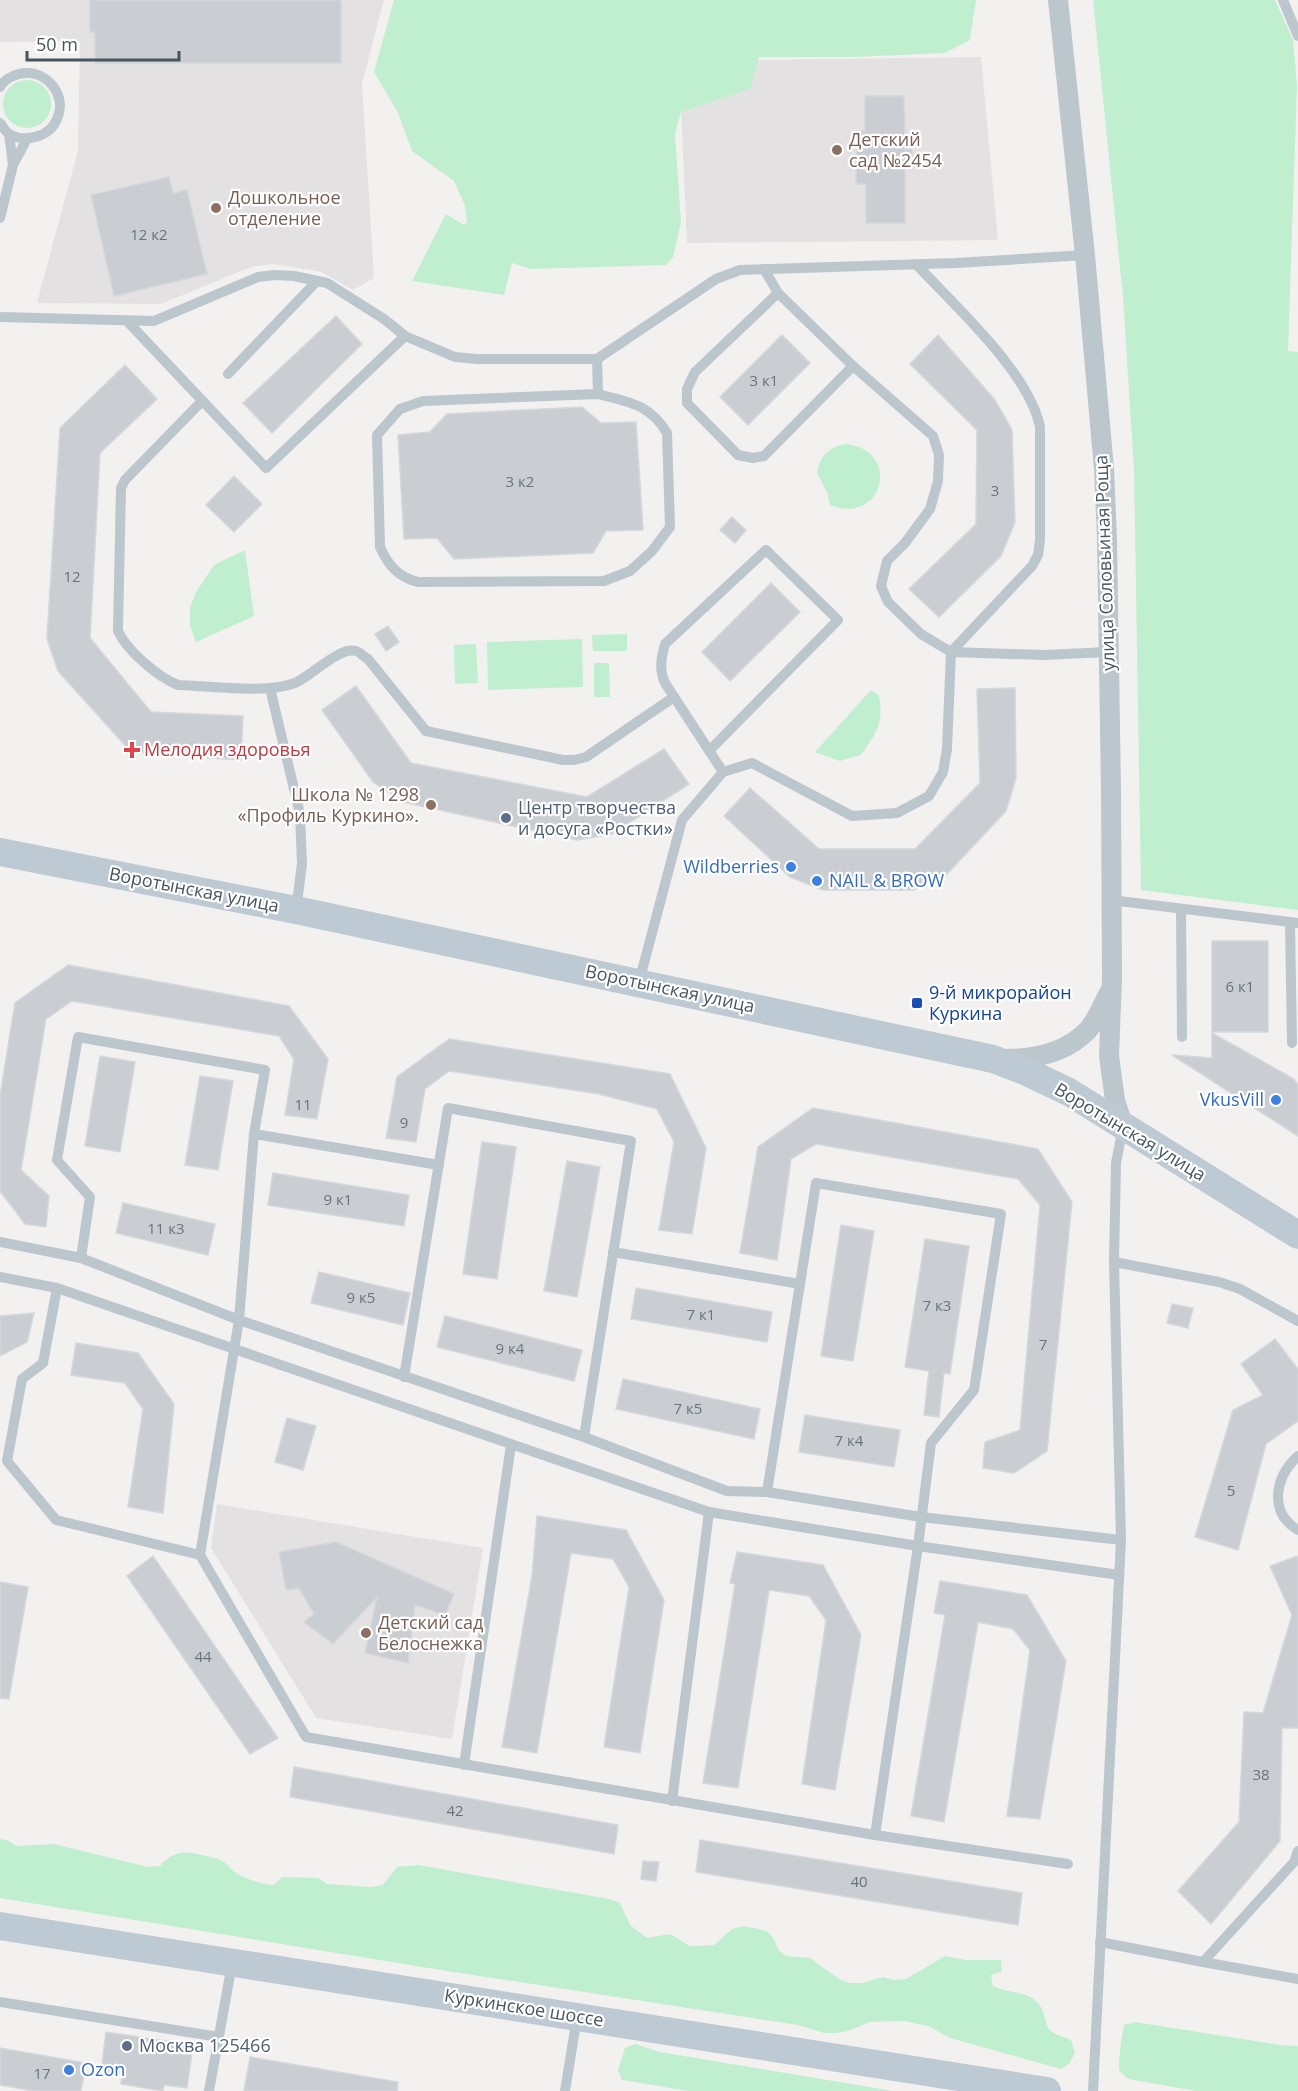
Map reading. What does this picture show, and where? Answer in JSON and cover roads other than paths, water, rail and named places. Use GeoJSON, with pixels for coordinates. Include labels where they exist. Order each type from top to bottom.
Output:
{"type":"FeatureCollection","features":[{"type":"Feature","properties":{"kind":"street","name":"улица Соловьиная Роща"},"geometry":{"type":"LineString","coordinates":[[1058,0],[1085,255],[1104,469],[1107,537],[1112,988],[1109,1056],[1115,1100],[1123,1126]]}},
{"type":"Feature","properties":{"kind":"street","name":"Воротынская улица"},"geometry":{"type":"LineString","coordinates":[[0,852],[296,910],[993,1059],[1069,1092],[1298,1235]]}},
{"type":"Feature","properties":{"kind":"street"},"geometry":{"type":"LineString","coordinates":[[993,1059],[1030,1059],[1054,1052],[1073,1043],[1088,1029],[1112,988]]}},
{"type":"Feature","properties":{"kind":"street","name":"Куркинское шоссе"},"geometry":{"type":"LineString","coordinates":[[0,1926],[1047,2091]]}},
{"type":"Feature","properties":{"kind":"lane"},"geometry":{"type":"LineString","coordinates":[[1283,0],[1298,36]]}},
{"type":"Feature","properties":{"kind":"lane"},"geometry":{"type":"LineString","coordinates":[[0,87],[18,73],[37,73],[52,84],[60,101],[57,119],[45,134],[27,139],[9,134]]}},
{"type":"Feature","properties":{"kind":"lane"},"geometry":{"type":"LineString","coordinates":[[0,123],[9,134],[13,165]]}},
{"type":"Feature","properties":{"kind":"lane"},"geometry":{"type":"LineString","coordinates":[[0,218],[13,165],[27,139]]}},
{"type":"Feature","properties":{"kind":"lane"},"geometry":{"type":"LineString","coordinates":[[0,317],[154,321],[258,277],[294,276],[327,284],[384,319],[405,336],[455,357],[597,359],[716,279],[740,270],[1085,255]]}},
{"type":"Feature","properties":{"kind":"lane"},"geometry":{"type":"LineString","coordinates":[[639,982],[682,820],[723,772],[752,763],[852,816],[897,813],[929,796],[943,772],[947,749],[951,652],[1032,566],[1038,555],[1040,427],[1037,412],[1005,360],[916,264]]}},
{"type":"Feature","properties":{"kind":"lane"},"geometry":{"type":"LineString","coordinates":[[764,269],[778,293],[853,366],[933,436],[939,454],[938,481],[930,509],[905,543],[887,561],[881,586],[888,602],[921,634],[951,652],[1044,656],[1108,652]]}},
{"type":"Feature","properties":{"kind":"lane"},"geometry":{"type":"LineString","coordinates":[[228,374],[317,281]]}},
{"type":"Feature","properties":{"kind":"lane"},"geometry":{"type":"LineString","coordinates":[[778,293],[695,372],[687,389],[687,403],[738,454],[753,458],[764,456],[853,366]]}},
{"type":"Feature","properties":{"kind":"lane"},"geometry":{"type":"LineString","coordinates":[[127,321],[266,468],[405,336]]}},
{"type":"Feature","properties":{"kind":"lane"},"geometry":{"type":"LineString","coordinates":[[597,359],[598,394]]}},
{"type":"Feature","properties":{"kind":"lane"},"geometry":{"type":"LineString","coordinates":[[598,394],[639,404],[660,422],[667,433],[670,527],[652,551],[630,571],[604,580],[418,582],[399,574],[387,563],[380,547],[377,435],[400,409],[423,401],[598,394]]}},
{"type":"Feature","properties":{"kind":"lane"},"geometry":{"type":"LineString","coordinates":[[202,401],[125,480],[121,488],[118,631],[123,642],[142,661],[171,682],[178,685],[270,688],[286,686],[299,681],[344,651],[356,651],[368,659],[426,731],[563,760],[586,757],[674,697]]}},
{"type":"Feature","properties":{"kind":"lane"},"geometry":{"type":"LineString","coordinates":[[709,751],[838,620],[766,550],[665,644],[661,673],[674,697],[709,751],[723,772]]}},
{"type":"Feature","properties":{"kind":"lane"},"geometry":{"type":"LineString","coordinates":[[270,688],[300,814],[302,864],[296,910]]}},
{"type":"Feature","properties":{"kind":"lane"},"geometry":{"type":"LineString","coordinates":[[1111,900],[1294,922],[1292,1043]]}},
{"type":"Feature","properties":{"kind":"lane"},"geometry":{"type":"LineString","coordinates":[[1181,909],[1182,1037]]}},
{"type":"Feature","properties":{"kind":"lane"},"geometry":{"type":"LineString","coordinates":[[81,1258],[90,1197],[57,1160],[78,1037],[264,1070],[254,1134],[239,1320],[201,1555],[306,1737],[875,1835],[1068,1864]]}},
{"type":"Feature","properties":{"kind":"lane"},"geometry":{"type":"LineString","coordinates":[[404,1377],[448,1108],[631,1141],[585,1437]]}},
{"type":"Feature","properties":{"kind":"lane"},"geometry":{"type":"LineString","coordinates":[[1093,2091],[1121,1540],[1114,1262],[1116,1163],[1123,1126]]}},
{"type":"Feature","properties":{"kind":"lane"},"geometry":{"type":"LineString","coordinates":[[254,1134],[439,1165]]}},
{"type":"Feature","properties":{"kind":"lane"},"geometry":{"type":"LineString","coordinates":[[766,1492],[816,1183],[1000,1214],[974,1390],[931,1443],[875,1835]]}},
{"type":"Feature","properties":{"kind":"lane"},"geometry":{"type":"LineString","coordinates":[[0,1242],[81,1258],[239,1320],[585,1437],[727,1491],[766,1492],[921,1517],[1121,1540]]}},
{"type":"Feature","properties":{"kind":"lane"},"geometry":{"type":"LineString","coordinates":[[613,1252],[800,1284]]}},
{"type":"Feature","properties":{"kind":"lane"},"geometry":{"type":"LineString","coordinates":[[1114,1262],[1219,1282],[1240,1289],[1298,1321]]}},
{"type":"Feature","properties":{"kind":"lane"},"geometry":{"type":"LineString","coordinates":[[0,1277],[57,1288],[709,1512],[918,1546],[1119,1575]]}},
{"type":"Feature","properties":{"kind":"lane"},"geometry":{"type":"LineString","coordinates":[[57,1288],[43,1363],[22,1379],[7,1461],[56,1520],[201,1555]]}},
{"type":"Feature","properties":{"kind":"lane"},"geometry":{"type":"LineString","coordinates":[[464,1765],[511,1445]]}},
{"type":"Feature","properties":{"kind":"lane"},"geometry":{"type":"LineString","coordinates":[[1298,1456],[1282,1477],[1277,1494],[1281,1513],[1292,1527],[1298,1530]]}},
{"type":"Feature","properties":{"kind":"lane"},"geometry":{"type":"LineString","coordinates":[[672,1801],[709,1512]]}},
{"type":"Feature","properties":{"kind":"lane"},"geometry":{"type":"LineString","coordinates":[[1203,1962],[1293,1862],[1298,1851]]}},
{"type":"Feature","properties":{"kind":"lane"},"geometry":{"type":"LineString","coordinates":[[1101,1942],[1298,1979]]}},
{"type":"Feature","properties":{"kind":"lane"},"geometry":{"type":"LineString","coordinates":[[209,2091],[233,1961]]}},
{"type":"Feature","properties":{"kind":"lane"},"geometry":{"type":"LineString","coordinates":[[0,2002],[219,2037]]}},
{"type":"Feature","properties":{"kind":"lane"},"geometry":{"type":"LineString","coordinates":[[565,2091],[578,2016]]}},
{"type":"Feature","properties":{"kind":"place","name":"Детский сад №2454"},"geometry":{"type":"Point","coordinates":[837,150]}},
{"type":"Feature","properties":{"kind":"place","name":"Дошкольное отделение"},"geometry":{"type":"Point","coordinates":[216,208]}},
{"type":"Feature","properties":{"kind":"place","name":"Мелодия здоровья"},"geometry":{"type":"Point","coordinates":[132,750]}},
{"type":"Feature","properties":{"kind":"place","name":"Школа № 1298 «Профиль Куркино»."},"geometry":{"type":"Point","coordinates":[431,805]}},
{"type":"Feature","properties":{"kind":"place","name":"Центр творчества и досуга «Ростки»"},"geometry":{"type":"Point","coordinates":[506,818]}},
{"type":"Feature","properties":{"kind":"place","name":"Wildberries"},"geometry":{"type":"Point","coordinates":[791,867]}},
{"type":"Feature","properties":{"kind":"place","name":"NAIL & BROW"},"geometry":{"type":"Point","coordinates":[817,881]}},
{"type":"Feature","properties":{"kind":"place","name":"9-й микрорайон Куркина"},"geometry":{"type":"Point","coordinates":[917,1003]}},
{"type":"Feature","properties":{"kind":"place","name":"VkusVill"},"geometry":{"type":"Point","coordinates":[1276,1100]}},
{"type":"Feature","properties":{"kind":"place","name":"Детский сад Белоснежка"},"geometry":{"type":"Point","coordinates":[366,1633]}},
{"type":"Feature","properties":{"kind":"place","name":"Москва 125466"},"geometry":{"type":"Point","coordinates":[127,2046]}},
{"type":"Feature","properties":{"kind":"place","name":"Ozon"},"geometry":{"type":"Point","coordinates":[69,2070]}}]}
